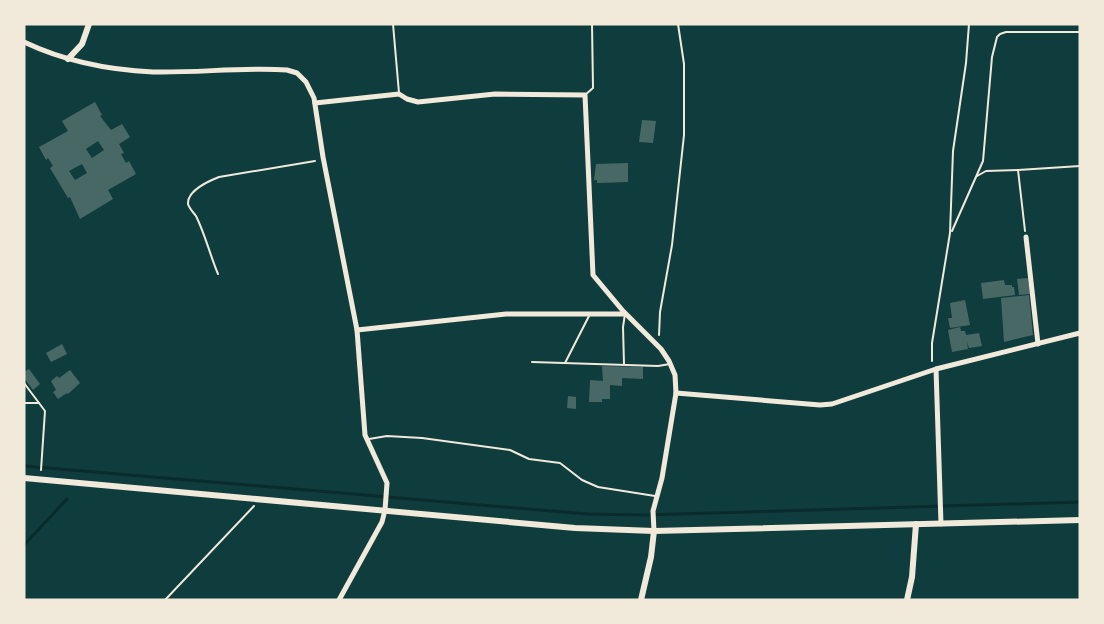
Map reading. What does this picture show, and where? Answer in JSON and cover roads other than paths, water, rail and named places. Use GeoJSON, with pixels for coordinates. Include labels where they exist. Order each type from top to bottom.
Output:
{"type":"FeatureCollection","features":[{"type":"Feature","properties":{"kind":"street"},"geometry":{"type":"LineString","coordinates":[[68,59],[82,44],[88,24]]}},
{"type":"Feature","properties":{"kind":"street"},"geometry":{"type":"LineString","coordinates":[[24,42],[68,59],[125,69],[154,72],[287,70],[297,73],[306,82],[315,103],[357,330],[362,406],[367,440],[387,483],[386,506],[376,533],[339,600]]}},
{"type":"Feature","properties":{"kind":"street"},"geometry":{"type":"LineString","coordinates":[[315,103],[399,94],[418,102],[495,94],[585,95],[593,275],[626,314],[661,349],[675,375],[676,393],[666,458],[653,511],[654,531],[651,557],[641,600]]}},
{"type":"Feature","properties":{"kind":"street"},"geometry":{"type":"LineString","coordinates":[[1026,237],[1038,344]]}},
{"type":"Feature","properties":{"kind":"street"},"geometry":{"type":"LineString","coordinates":[[357,330],[506,314],[626,314]]}},
{"type":"Feature","properties":{"kind":"street"},"geometry":{"type":"LineString","coordinates":[[676,393],[820,405],[843,401],[934,370],[1080,333]]}},
{"type":"Feature","properties":{"kind":"street"},"geometry":{"type":"LineString","coordinates":[[934,370],[941,524]]}},
{"type":"Feature","properties":{"kind":"street"},"geometry":{"type":"LineString","coordinates":[[24,478],[261,499],[386,506],[575,528],[654,531],[1080,520]]}},
{"type":"Feature","properties":{"kind":"street"},"geometry":{"type":"LineString","coordinates":[[907,600],[912,577],[916,524]]}},
{"type":"Feature","properties":{"kind":"lane"},"geometry":{"type":"LineString","coordinates":[[393,24],[399,94]]}},
{"type":"Feature","properties":{"kind":"lane"},"geometry":{"type":"LineString","coordinates":[[585,95],[592,88],[592,24]]}},
{"type":"Feature","properties":{"kind":"lane"},"geometry":{"type":"LineString","coordinates":[[565,363],[591,314]]}},
{"type":"Feature","properties":{"kind":"lane"},"geometry":{"type":"LineString","coordinates":[[624,364],[623,327],[626,314]]}},
{"type":"Feature","properties":{"kind":"lane"},"geometry":{"type":"LineString","coordinates":[[532,362],[663,366],[670,364]]}},
{"type":"Feature","properties":{"kind":"lane"},"geometry":{"type":"LineString","coordinates":[[367,440],[376,437],[404,436],[510,450],[529,459],[560,463],[582,480],[598,487],[657,497]]}},
{"type":"Feature","properties":{"kind":"waterway"},"geometry":{"type":"LineString","coordinates":[[24,466],[587,514],[644,515],[1080,502]]}},
{"type":"Feature","properties":{"kind":"waterway"},"geometry":{"type":"LineString","coordinates":[[24,545],[67,499]]}}]}
